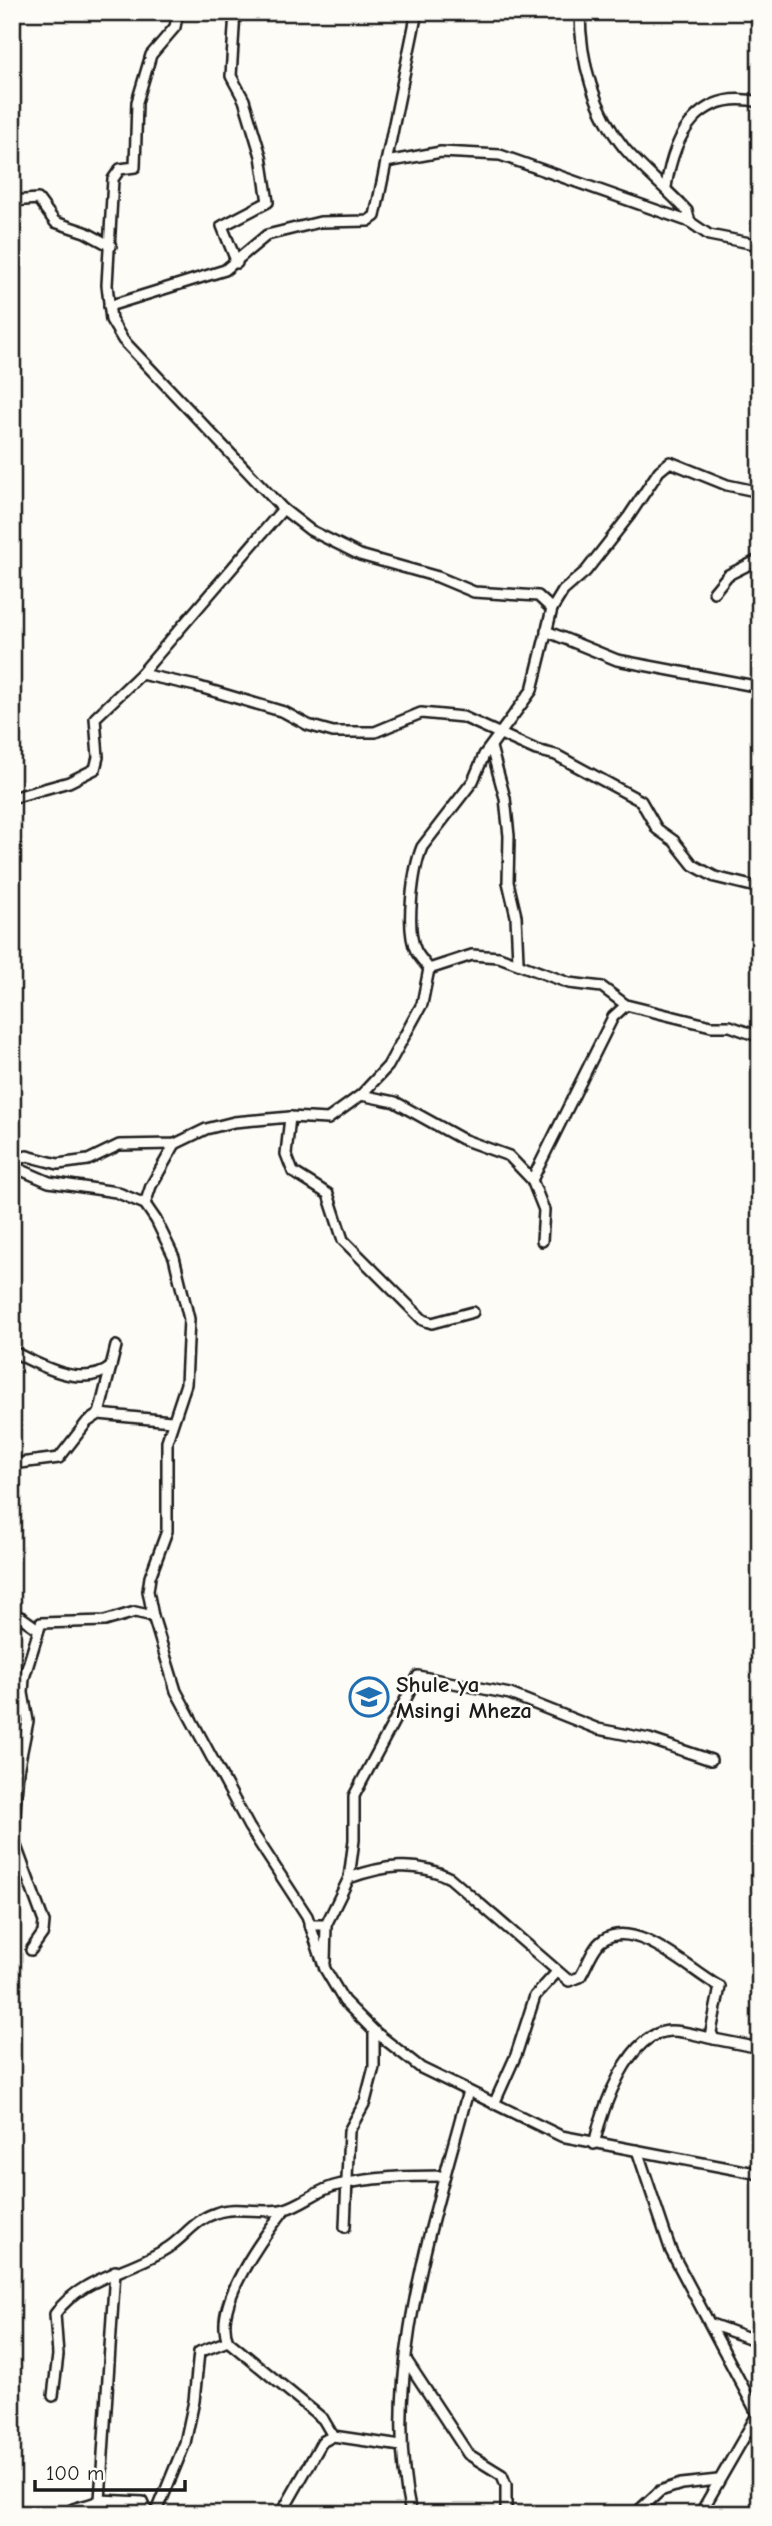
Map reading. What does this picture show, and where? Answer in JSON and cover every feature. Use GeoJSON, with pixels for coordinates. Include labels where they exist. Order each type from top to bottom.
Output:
{"type":"FeatureCollection","features":[{"type":"Feature","properties":{"kind":"street"},"geometry":{"type":"LineString","coordinates":[[178,12],[175,27],[151,55],[136,103],[135,167],[120,169],[113,179],[109,306],[111,320],[123,340],[283,509],[310,530],[360,555],[438,577],[474,592],[538,596],[552,609]]}},
{"type":"Feature","properties":{"kind":"street"},"geometry":{"type":"LineString","coordinates":[[235,12],[231,76],[244,100],[268,186],[268,202],[222,226],[236,262]]}},
{"type":"Feature","properties":{"kind":"street"},"geometry":{"type":"LineString","coordinates":[[109,306],[213,274],[236,262],[267,235],[320,222],[368,220],[375,216],[416,12]]}},
{"type":"Feature","properties":{"kind":"street"},"geometry":{"type":"LineString","coordinates":[[580,12],[592,87],[602,116],[626,150],[666,187],[687,211],[691,222]]}},
{"type":"Feature","properties":{"kind":"street"},"geometry":{"type":"LineString","coordinates":[[666,187],[668,170],[686,128],[695,117],[718,100],[741,98],[760,102]]}},
{"type":"Feature","properties":{"kind":"street"},"geometry":{"type":"LineString","coordinates":[[386,162],[441,152],[500,155],[691,222],[709,234],[760,245]]}},
{"type":"Feature","properties":{"kind":"street"},"geometry":{"type":"LineString","coordinates":[[12,201],[38,199],[55,222],[85,232],[111,246]]}},
{"type":"Feature","properties":{"kind":"street"},"geometry":{"type":"LineString","coordinates":[[12,1164],[27,1156],[58,1164],[88,1160],[118,1145],[175,1144],[206,1129],[234,1122],[290,1117],[328,1119],[361,1096],[388,1066],[410,1031],[422,1004],[429,969],[415,950],[411,931],[417,859],[422,847],[473,781],[484,755],[532,690],[552,609],[563,591],[586,571],[629,516],[659,471],[670,462],[727,485],[760,492]]}},
{"type":"Feature","properties":{"kind":"street"},"geometry":{"type":"LineString","coordinates":[[12,798],[69,782],[95,769],[98,757],[95,718],[141,674],[283,509]]}},
{"type":"Feature","properties":{"kind":"street"},"geometry":{"type":"LineString","coordinates":[[714,592],[727,575],[760,559]]}},
{"type":"Feature","properties":{"kind":"street"},"geometry":{"type":"LineString","coordinates":[[546,631],[617,660],[760,687]]}},
{"type":"Feature","properties":{"kind":"street"},"geometry":{"type":"LineString","coordinates":[[141,674],[196,686],[271,708],[333,732],[374,732],[421,713],[439,713],[463,718],[536,750],[556,755],[641,801],[657,829],[674,841],[693,865],[715,877],[760,888]]}},
{"type":"Feature","properties":{"kind":"street"},"geometry":{"type":"LineString","coordinates":[[491,747],[505,797],[509,836],[508,882],[516,916],[518,961]]}},
{"type":"Feature","properties":{"kind":"street"},"geometry":{"type":"LineString","coordinates":[[429,969],[472,955],[518,961],[569,983],[602,987],[626,1005],[711,1026],[730,1026],[760,1037]]}},
{"type":"Feature","properties":{"kind":"street"},"geometry":{"type":"LineString","coordinates":[[532,1180],[613,1017],[626,1005]]}},
{"type":"Feature","properties":{"kind":"street"},"geometry":{"type":"LineString","coordinates":[[361,1096],[395,1102],[462,1139],[509,1156],[532,1180],[544,1210],[542,1241]]}},
{"type":"Feature","properties":{"kind":"street"},"geometry":{"type":"LineString","coordinates":[[290,1117],[286,1154],[293,1172],[328,1194],[342,1240],[423,1320],[432,1323],[473,1312]]}},
{"type":"Feature","properties":{"kind":"street"},"geometry":{"type":"LineString","coordinates":[[145,1204],[175,1144]]}},
{"type":"Feature","properties":{"kind":"street"},"geometry":{"type":"LineString","coordinates":[[12,1164],[49,1182],[116,1192],[145,1204],[174,1257],[189,1319],[186,1384],[171,1421],[167,1441],[167,1531],[148,1591],[153,1616],[176,1691],[223,1781],[290,1888],[309,1925],[325,1969],[344,2001],[374,2031],[421,2068],[561,2136],[760,2174]]}},
{"type":"Feature","properties":{"kind":"street"},"geometry":{"type":"LineString","coordinates":[[99,1414],[116,1346]]}},
{"type":"Feature","properties":{"kind":"street"},"geometry":{"type":"LineString","coordinates":[[12,1351],[47,1370],[96,1377],[111,1367]]}},
{"type":"Feature","properties":{"kind":"street"},"geometry":{"type":"LineString","coordinates":[[12,1464],[59,1458],[87,1422],[99,1414],[171,1421]]}},
{"type":"Feature","properties":{"kind":"street"},"geometry":{"type":"LineString","coordinates":[[31,1950],[43,1933],[44,1922],[13,1838],[18,1771],[27,1721],[24,1678],[38,1629],[41,1623],[105,1621],[135,1612],[153,1616]]}},
{"type":"Feature","properties":{"kind":"street"},"geometry":{"type":"LineString","coordinates":[[12,1615],[20,1616],[38,1629]]}},
{"type":"Feature","properties":{"kind":"street"},"geometry":{"type":"LineString","coordinates":[[325,1969],[326,1925],[349,1878],[354,1840],[354,1796],[418,1676],[510,1694],[598,1729],[649,1739],[711,1760]]}},
{"type":"Feature","properties":{"kind":"street"},"geometry":{"type":"LineString","coordinates":[[349,1878],[380,1867],[433,1868],[450,1878],[569,1981],[575,1981],[601,1941],[614,1934],[657,1945],[720,1987],[711,2032],[714,2039]]}},
{"type":"Feature","properties":{"kind":"street"},"geometry":{"type":"LineString","coordinates":[[309,1925],[326,1925]]}},
{"type":"Feature","properties":{"kind":"street"},"geometry":{"type":"LineString","coordinates":[[494,2104],[516,2055],[535,1996],[557,1972]]}},
{"type":"Feature","properties":{"kind":"street"},"geometry":{"type":"LineString","coordinates":[[345,2227],[349,2132],[365,2102],[374,2067],[374,2031]]}},
{"type":"Feature","properties":{"kind":"street"},"geometry":{"type":"LineString","coordinates":[[594,2144],[609,2090],[648,2037],[670,2031],[760,2048]]}},
{"type":"Feature","properties":{"kind":"street"},"geometry":{"type":"LineString","coordinates":[[411,2514],[401,2446],[407,2361],[419,2272],[468,2091]]}},
{"type":"Feature","properties":{"kind":"street"},"geometry":{"type":"LineString","coordinates":[[637,2150],[671,2251],[758,2417],[700,2514]]}},
{"type":"Feature","properties":{"kind":"street"},"geometry":{"type":"LineString","coordinates":[[54,2396],[58,2355],[55,2314],[64,2301],[116,2271],[168,2248],[197,2222],[217,2212],[285,2209],[315,2193],[348,2184],[396,2176],[444,2176]]}},
{"type":"Feature","properties":{"kind":"street"},"geometry":{"type":"LineString","coordinates":[[285,2209],[244,2269],[224,2318],[223,2331],[228,2341],[323,2418],[333,2437]]}},
{"type":"Feature","properties":{"kind":"street"},"geometry":{"type":"LineString","coordinates":[[100,2500],[116,2271]]}},
{"type":"Feature","properties":{"kind":"street"},"geometry":{"type":"LineString","coordinates":[[712,2325],[760,2342]]}},
{"type":"Feature","properties":{"kind":"street"},"geometry":{"type":"LineString","coordinates":[[156,2514],[185,2443],[194,2401],[199,2351],[228,2341]]}},
{"type":"Feature","properties":{"kind":"street"},"geometry":{"type":"LineString","coordinates":[[407,2361],[468,2454],[502,2475],[506,2485],[506,2514]]}},
{"type":"Feature","properties":{"kind":"street"},"geometry":{"type":"LineString","coordinates":[[281,2514],[322,2442],[333,2437],[401,2446]]}},
{"type":"Feature","properties":{"kind":"street"},"geometry":{"type":"LineString","coordinates":[[635,2514],[660,2491],[681,2483],[718,2480]]}},
{"type":"Feature","properties":{"kind":"street"},"geometry":{"type":"LineString","coordinates":[[66,2514],[69,2510],[92,2505],[100,2500],[142,2502],[148,2514]]}},
{"type":"Feature","properties":{"kind":"place","name":"Shule ya Msingi Mheza"},"geometry":{"type":"Point","coordinates":[369,1697]}}]}
